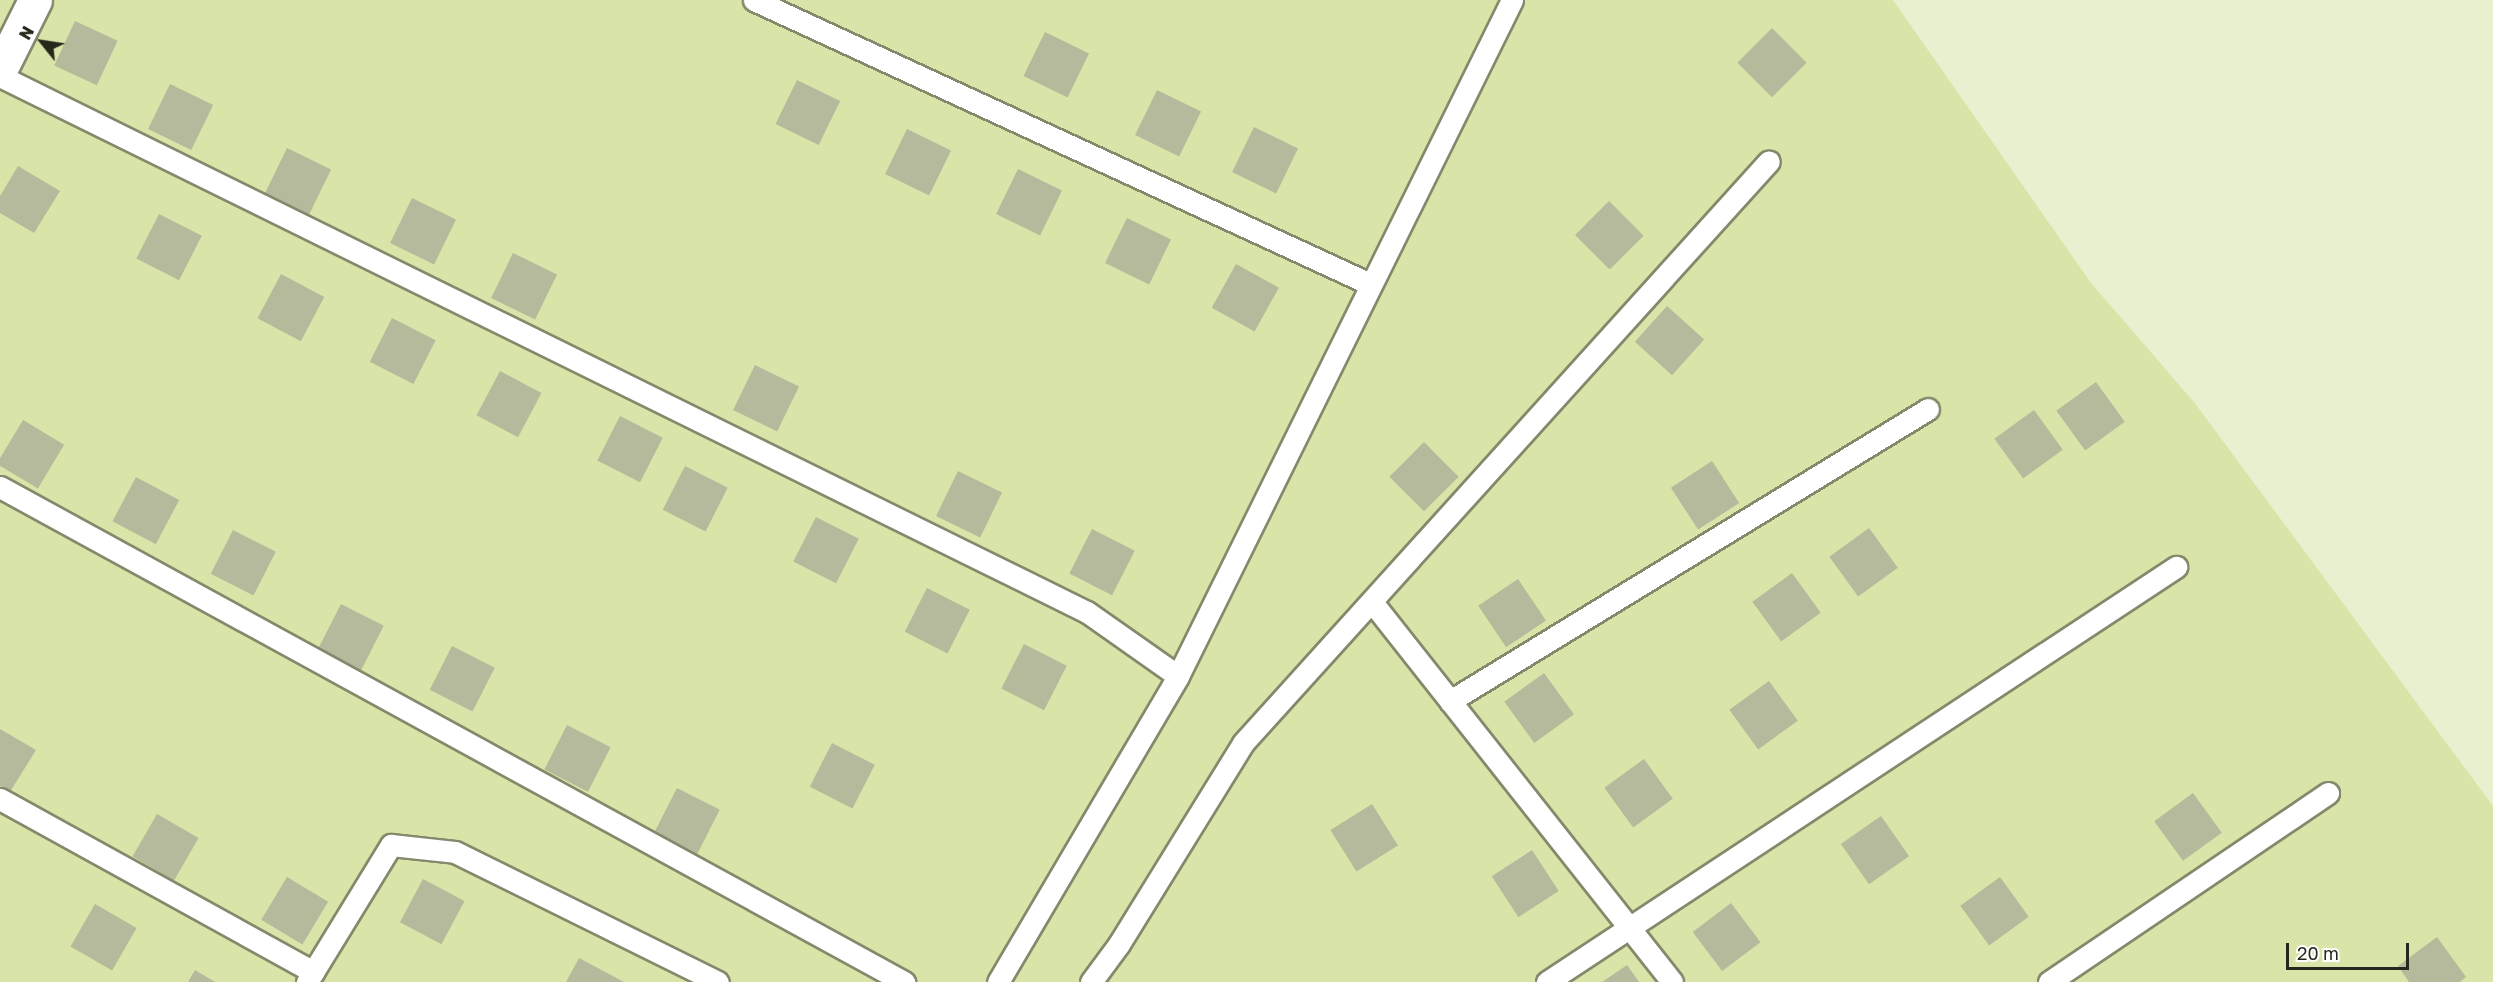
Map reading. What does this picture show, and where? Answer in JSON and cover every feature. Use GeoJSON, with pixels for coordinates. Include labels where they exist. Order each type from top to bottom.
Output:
{"type":"FeatureCollection","features":[{"type":"Feature","properties":{"kind":"street"},"geometry":{"type":"LineString","coordinates":[[0,70],[35,0]]}},
{"type":"Feature","properties":{"kind":"lane"},"geometry":{"type":"LineString","coordinates":[[754,0],[1368,283]]}},
{"type":"Feature","properties":{"kind":"lane"},"geometry":{"type":"LineString","coordinates":[[998,982],[1178,676],[1368,283],[1512,0]]}},
{"type":"Feature","properties":{"kind":"lane"},"geometry":{"type":"LineString","coordinates":[[0,76],[1087,612],[1178,676]]}},
{"type":"Feature","properties":{"kind":"lane"},"geometry":{"type":"LineString","coordinates":[[1091,982],[1119,944],[1243,743],[1769,161]]}},
{"type":"Feature","properties":{"kind":"lane"},"geometry":{"type":"LineString","coordinates":[[1450,701],[1928,409]]}},
{"type":"Feature","properties":{"kind":"lane"},"geometry":{"type":"LineString","coordinates":[[0,487],[904,982]]}},
{"type":"Feature","properties":{"kind":"lane"},"geometry":{"type":"LineString","coordinates":[[1547,982],[1627,925],[2176,567]]}},
{"type":"Feature","properties":{"kind":"lane"},"geometry":{"type":"LineString","coordinates":[[1372,602],[1672,982]]}},
{"type":"Feature","properties":{"kind":"lane"},"geometry":{"type":"LineString","coordinates":[[2049,982],[2328,793]]}},
{"type":"Feature","properties":{"kind":"lane"},"geometry":{"type":"LineString","coordinates":[[0,799],[310,977],[391,845],[455,852],[718,982]]}},
{"type":"Feature","properties":{"kind":"green space"},"geometry":{"type":"Polygon","coordinates":[[[0,0],[1893,0],[2091,283],[2194,402],[2493,806],[2493,982],[0,982],[0,0]]]}},
{"type":"Feature","properties":{"kind":"building"},"geometry":{"type":"Polygon","coordinates":[[[75,21],[118,41],[97,85],[54,65],[75,21]]]}},
{"type":"Feature","properties":{"kind":"building"},"geometry":{"type":"Polygon","coordinates":[[[1772,28],[1807,63],[1772,97],[1737,63],[1772,28]]]}},
{"type":"Feature","properties":{"kind":"building"},"geometry":{"type":"Polygon","coordinates":[[[1045,32],[1089,53],[1068,98],[1024,76],[1045,32]]]}},
{"type":"Feature","properties":{"kind":"building"},"geometry":{"type":"Polygon","coordinates":[[[797,80],[840,101],[819,145],[776,124],[797,80]]]}},
{"type":"Feature","properties":{"kind":"building"},"geometry":{"type":"Polygon","coordinates":[[[170,84],[213,105],[191,150],[148,129],[170,84]]]}},
{"type":"Feature","properties":{"kind":"building"},"geometry":{"type":"Polygon","coordinates":[[[1157,90],[1201,111],[1179,156],[1135,135],[1157,90]]]}},
{"type":"Feature","properties":{"kind":"building"},"geometry":{"type":"Polygon","coordinates":[[[1254,127],[1298,148],[1276,193],[1232,172],[1254,127]]]}},
{"type":"Feature","properties":{"kind":"building"},"geometry":{"type":"Polygon","coordinates":[[[907,129],[951,150],[929,195],[885,174],[907,129]]]}},
{"type":"Feature","properties":{"kind":"building"},"geometry":{"type":"Polygon","coordinates":[[[287,148],[331,169],[309,214],[265,193],[287,148]]]}},
{"type":"Feature","properties":{"kind":"building"},"geometry":{"type":"Polygon","coordinates":[[[18,166],[60,191],[34,233],[0,213],[0,196],[18,166]]]}},
{"type":"Feature","properties":{"kind":"building"},"geometry":{"type":"Polygon","coordinates":[[[1018,169],[1062,190],[1040,235],[996,214],[1018,169]]]}},
{"type":"Feature","properties":{"kind":"building"},"geometry":{"type":"Polygon","coordinates":[[[412,198],[456,219],[434,264],[390,243],[412,198]]]}},
{"type":"Feature","properties":{"kind":"building"},"geometry":{"type":"Polygon","coordinates":[[[1609,201],[1644,236],[1610,270],[1575,235],[1609,201]]]}},
{"type":"Feature","properties":{"kind":"building"},"geometry":{"type":"Polygon","coordinates":[[[159,214],[202,236],[179,280],[136,259],[159,214]]]}},
{"type":"Feature","properties":{"kind":"building"},"geometry":{"type":"Polygon","coordinates":[[[1127,218],[1171,239],[1149,284],[1105,263],[1127,218]]]}},
{"type":"Feature","properties":{"kind":"building"},"geometry":{"type":"Polygon","coordinates":[[[513,253],[557,274],[535,319],[491,298],[513,253]]]}},
{"type":"Feature","properties":{"kind":"building"},"geometry":{"type":"Polygon","coordinates":[[[1236,264],[1279,288],[1255,331],[1212,308],[1236,264]]]}},
{"type":"Feature","properties":{"kind":"building"},"geometry":{"type":"Polygon","coordinates":[[[281,274],[324,297],[301,341],[258,318],[281,274]]]}},
{"type":"Feature","properties":{"kind":"building"},"geometry":{"type":"Polygon","coordinates":[[[1667,306],[1704,339],[1672,375],[1635,342],[1667,306]]]}},
{"type":"Feature","properties":{"kind":"building"},"geometry":{"type":"Polygon","coordinates":[[[392,318],[436,340],[413,384],[370,362],[392,318]]]}},
{"type":"Feature","properties":{"kind":"building"},"geometry":{"type":"Polygon","coordinates":[[[755,365],[799,386],[777,431],[733,410],[755,365]]]}},
{"type":"Feature","properties":{"kind":"building"},"geometry":{"type":"Polygon","coordinates":[[[500,371],[541,393],[518,437],[477,415],[500,371]]]}},
{"type":"Feature","properties":{"kind":"building"},"geometry":{"type":"Polygon","coordinates":[[[2096,382],[2125,422],[2085,450],[2056,411],[2096,382]]]}},
{"type":"Feature","properties":{"kind":"building"},"geometry":{"type":"Polygon","coordinates":[[[2034,410],[2063,450],[2023,478],[1994,439],[2034,410]]]}},
{"type":"Feature","properties":{"kind":"building"},"geometry":{"type":"Polygon","coordinates":[[[620,416],[663,438],[640,482],[597,461],[620,416]]]}},
{"type":"Feature","properties":{"kind":"building"},"geometry":{"type":"Polygon","coordinates":[[[23,420],[64,445],[38,488],[0,466],[0,458],[23,420]]]}},
{"type":"Feature","properties":{"kind":"building"},"geometry":{"type":"Polygon","coordinates":[[[1424,442],[1459,477],[1424,511],[1389,477],[1424,442]]]}},
{"type":"Feature","properties":{"kind":"building"},"geometry":{"type":"Polygon","coordinates":[[[1712,461],[1739,503],[1698,530],[1671,488],[1712,461]]]}},
{"type":"Feature","properties":{"kind":"building"},"geometry":{"type":"Polygon","coordinates":[[[685,466],[728,488],[706,531],[663,510],[685,466]]]}},
{"type":"Feature","properties":{"kind":"building"},"geometry":{"type":"Polygon","coordinates":[[[958,471],[1002,492],[980,537],[936,516],[958,471]]]}},
{"type":"Feature","properties":{"kind":"building"},"geometry":{"type":"Polygon","coordinates":[[[136,477],[179,500],[156,544],[113,521],[136,477]]]}},
{"type":"Feature","properties":{"kind":"building"},"geometry":{"type":"Polygon","coordinates":[[[816,517],[859,539],[836,583],[793,562],[816,517]]]}},
{"type":"Feature","properties":{"kind":"building"},"geometry":{"type":"Polygon","coordinates":[[[1869,528],[1898,568],[1858,596],[1829,557],[1869,528]]]}},
{"type":"Feature","properties":{"kind":"building"},"geometry":{"type":"Polygon","coordinates":[[[1092,529],[1135,551],[1112,595],[1069,574],[1092,529]]]}},
{"type":"Feature","properties":{"kind":"building"},"geometry":{"type":"Polygon","coordinates":[[[233,530],[276,552],[254,595],[211,574],[233,530]]]}},
{"type":"Feature","properties":{"kind":"building"},"geometry":{"type":"Polygon","coordinates":[[[1792,573],[1821,613],[1781,641],[1752,602],[1792,573]]]}},
{"type":"Feature","properties":{"kind":"building"},"geometry":{"type":"Polygon","coordinates":[[[1518,579],[1546,620],[1506,647],[1478,606],[1518,579]]]}},
{"type":"Feature","properties":{"kind":"building"},"geometry":{"type":"Polygon","coordinates":[[[927,588],[970,610],[948,653],[905,632],[927,588]]]}},
{"type":"Feature","properties":{"kind":"building"},"geometry":{"type":"Polygon","coordinates":[[[341,604],[384,626],[361,670],[318,649],[341,604]]]}},
{"type":"Feature","properties":{"kind":"building"},"geometry":{"type":"Polygon","coordinates":[[[1024,644],[1067,666],[1044,710],[1001,689],[1024,644]]]}},
{"type":"Feature","properties":{"kind":"building"},"geometry":{"type":"Polygon","coordinates":[[[452,646],[495,668],[473,711],[430,690],[452,646]]]}},
{"type":"Feature","properties":{"kind":"building"},"geometry":{"type":"Polygon","coordinates":[[[1544,673],[1574,714],[1534,743],[1504,702],[1544,673]]]}},
{"type":"Feature","properties":{"kind":"building"},"geometry":{"type":"Polygon","coordinates":[[[1769,681],[1798,721],[1758,749],[1729,710],[1769,681]]]}},
{"type":"Feature","properties":{"kind":"building"},"geometry":{"type":"Polygon","coordinates":[[[567,725],[611,747],[588,792],[544,770],[567,725]]]}},
{"type":"Feature","properties":{"kind":"building"},"geometry":{"type":"Polygon","coordinates":[[[0,729],[36,750],[10,792],[0,786],[0,729]]]}},
{"type":"Feature","properties":{"kind":"building"},"geometry":{"type":"Polygon","coordinates":[[[832,743],[875,765],[853,808],[810,787],[832,743]]]}},
{"type":"Feature","properties":{"kind":"building"},"geometry":{"type":"Polygon","coordinates":[[[1644,759],[1673,799],[1633,827],[1604,788],[1644,759]]]}},
{"type":"Feature","properties":{"kind":"building"},"geometry":{"type":"Polygon","coordinates":[[[677,788],[720,810],[697,854],[654,833],[677,788]]]}},
{"type":"Feature","properties":{"kind":"building"},"geometry":{"type":"Polygon","coordinates":[[[2193,793],[2222,833],[2183,861],[2154,821],[2193,793]]]}},
{"type":"Feature","properties":{"kind":"building"},"geometry":{"type":"Polygon","coordinates":[[[1372,804],[1398,846],[1356,872],[1330,830],[1372,804]]]}},
{"type":"Feature","properties":{"kind":"building"},"geometry":{"type":"Polygon","coordinates":[[[157,814],[199,838],[174,880],[132,856],[157,814]]]}},
{"type":"Feature","properties":{"kind":"building"},"geometry":{"type":"Polygon","coordinates":[[[1881,816],[1909,856],[1869,884],[1841,844],[1881,816]]]}},
{"type":"Feature","properties":{"kind":"building"},"geometry":{"type":"Polygon","coordinates":[[[1532,850],[1559,891],[1518,917],[1492,876],[1532,850]]]}},
{"type":"Feature","properties":{"kind":"building"},"geometry":{"type":"Polygon","coordinates":[[[287,877],[328,902],[302,945],[261,920],[287,877]]]}},
{"type":"Feature","properties":{"kind":"building"},"geometry":{"type":"Polygon","coordinates":[[[2000,877],[2029,917],[1989,945],[1960,906],[2000,877]]]}},
{"type":"Feature","properties":{"kind":"building"},"geometry":{"type":"Polygon","coordinates":[[[423,879],[464,901],[441,944],[400,922],[423,879]]]}},
{"type":"Feature","properties":{"kind":"building"},"geometry":{"type":"Polygon","coordinates":[[[1731,903],[1760,942],[1722,971],[1693,932],[1731,903]]]}},
{"type":"Feature","properties":{"kind":"building"},"geometry":{"type":"Polygon","coordinates":[[[95,904],[137,928],[112,970],[70,946],[95,904]]]}},
{"type":"Feature","properties":{"kind":"building"},"geometry":{"type":"Polygon","coordinates":[[[2437,937],[2466,977],[2460,982],[2409,982],[2398,966],[2437,937]]]}},
{"type":"Feature","properties":{"kind":"building"},"geometry":{"type":"Polygon","coordinates":[[[579,958],[624,982],[566,982],[579,958]]]}},
{"type":"Feature","properties":{"kind":"building"},"geometry":{"type":"Polygon","coordinates":[[[1627,965],[1639,982],[1602,982],[1627,965]]]}},
{"type":"Feature","properties":{"kind":"building"},"geometry":{"type":"Polygon","coordinates":[[[195,970],[215,982],[188,982],[195,970]]]}}]}
